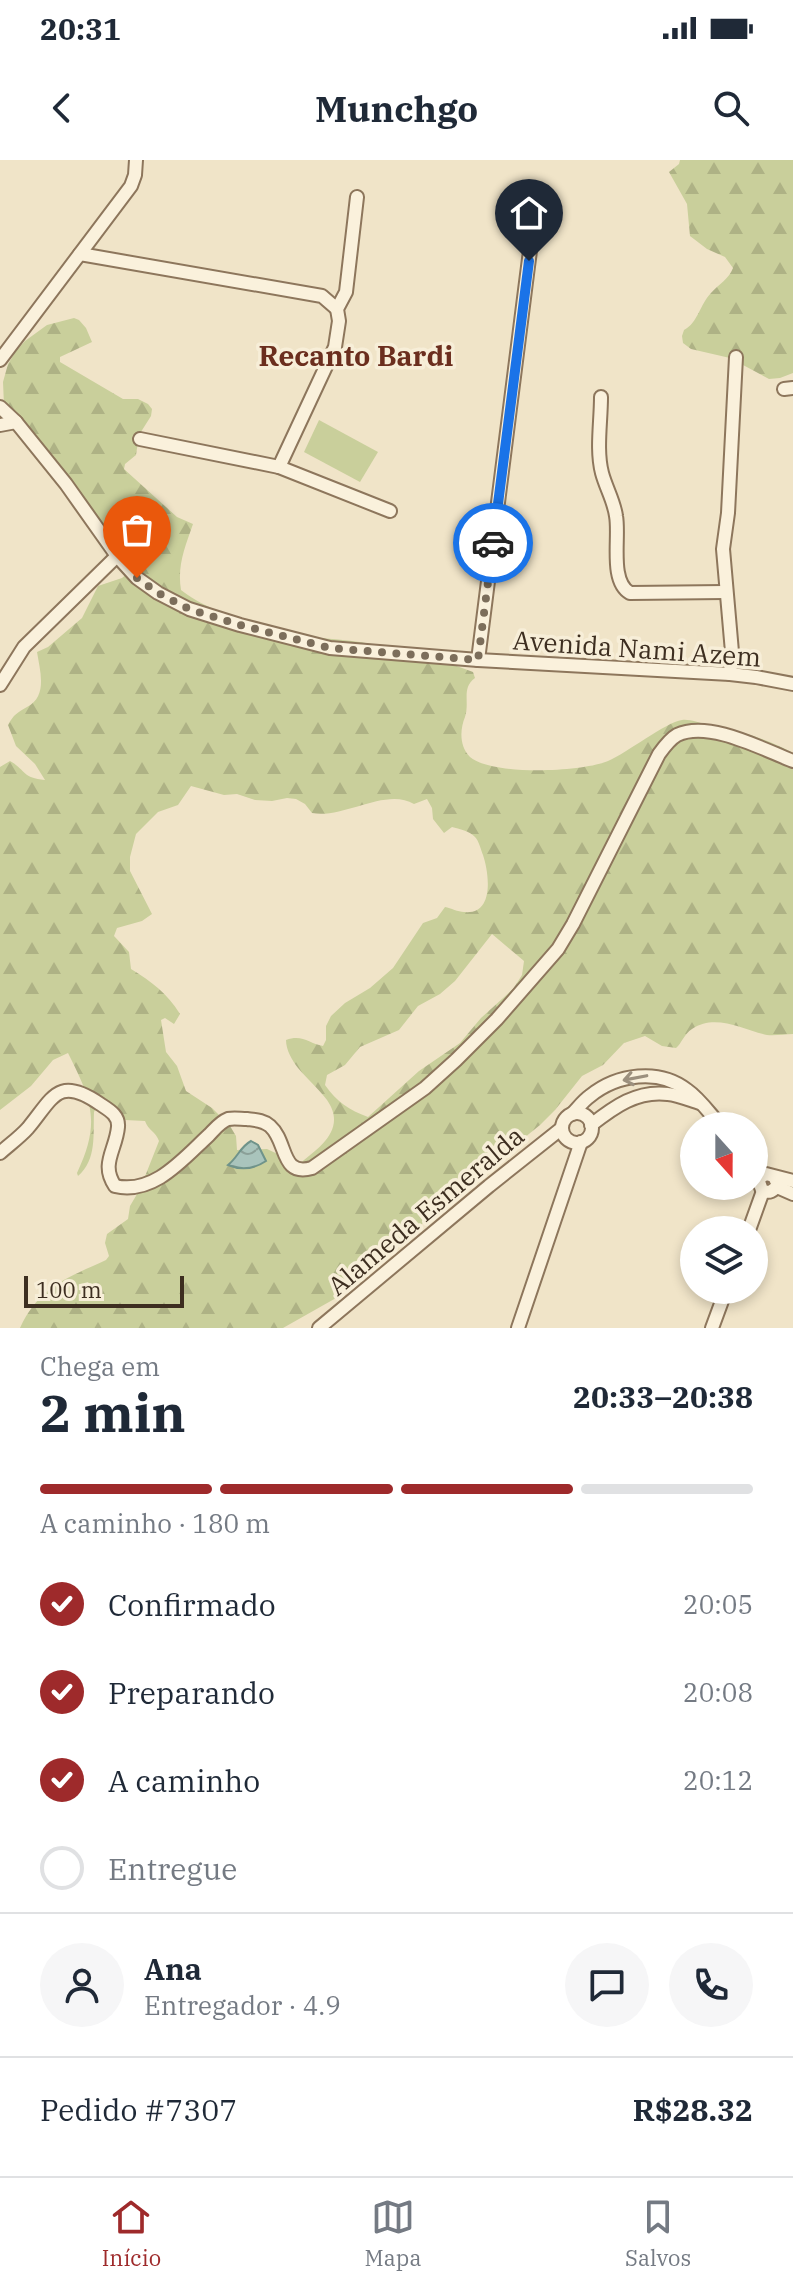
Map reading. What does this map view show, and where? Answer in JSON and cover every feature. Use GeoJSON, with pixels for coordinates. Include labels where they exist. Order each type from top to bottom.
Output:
{"type":"FeatureCollection","features":[{"type":"Feature","properties":{"kind":"street"},"geometry":{"type":"LineString","coordinates":[[0,360],[131,186],[136,160]]}},
{"type":"Feature","properties":{"kind":"street"},"geometry":{"type":"LineString","coordinates":[[279,467],[335,347],[339,321],[337,309],[346,292],[357,197]]}},
{"type":"Feature","properties":{"kind":"street"},"geometry":{"type":"LineString","coordinates":[[478,660],[532,235],[542,210]]}},
{"type":"Feature","properties":{"kind":"street"},"geometry":{"type":"LineString","coordinates":[[80,254],[322,296],[337,309]]}},
{"type":"Feature","properties":{"kind":"street"},"geometry":{"type":"LineString","coordinates":[[730,674],[732,652],[723,549],[728,513],[736,357]]}},
{"type":"Feature","properties":{"kind":"street"},"geometry":{"type":"LineString","coordinates":[[601,397],[600,458],[602,474],[615,509],[618,573],[625,590],[630,593],[725,592]]}},
{"type":"Feature","properties":{"kind":"street","name":"Avenida Nami Azem"},"geometry":{"type":"LineString","coordinates":[[0,407],[66,484],[117,556],[137,578],[189,609],[330,648],[730,674],[793,684]]}},
{"type":"Feature","properties":{"kind":"street"},"geometry":{"type":"LineString","coordinates":[[0,425],[16,422]]}},
{"type":"Feature","properties":{"kind":"street"},"geometry":{"type":"LineString","coordinates":[[140,439],[279,467],[390,511]]}},
{"type":"Feature","properties":{"kind":"street"},"geometry":{"type":"LineString","coordinates":[[0,685],[31,639],[117,556]]}},
{"type":"Feature","properties":{"kind":"street"},"geometry":{"type":"LineString","coordinates":[[0,1153],[26,1130],[52,1095],[74,1091],[113,1113],[117,1120],[118,1128],[108,1165],[109,1177],[115,1186],[128,1189],[146,1186],[175,1167],[222,1122],[235,1118],[269,1124],[294,1169],[312,1168],[425,1088],[497,1019],[558,949],[659,754],[673,737],[692,730],[720,733],[793,761]]}},
{"type":"Feature","properties":{"kind":"street","name":"Alameda Esmeralda"},"geometry":{"type":"LineString","coordinates":[[319,1328],[562,1128],[565,1119],[590,1096],[612,1083],[642,1074],[673,1080],[690,1091],[708,1112]]}},
{"type":"Feature","properties":{"kind":"street"},"geometry":{"type":"LineString","coordinates":[[591,1125],[615,1107],[638,1097],[669,1094],[700,1103]]}},
{"type":"Feature","properties":{"kind":"street"},"geometry":{"type":"LineString","coordinates":[[518,1328],[581,1142],[589,1137],[591,1125],[586,1116],[572,1114]]}},
{"type":"Feature","properties":{"kind":"street","name":"Alameda Esmeralda"},"geometry":{"type":"LineString","coordinates":[[562,1128],[568,1140],[581,1142]]}},
{"type":"Feature","properties":{"kind":"street"},"geometry":{"type":"LineString","coordinates":[[768,1176],[793,1181]]}},
{"type":"Feature","properties":{"kind":"street"},"geometry":{"type":"LineString","coordinates":[[768,1177],[793,1194]]}},
{"type":"Feature","properties":{"kind":"street"},"geometry":{"type":"LineString","coordinates":[[712,1328],[721,1304]]}},
{"type":"Feature","properties":{"kind":"street"},"geometry":{"type":"LineString","coordinates":[[337,1328],[339,1312]]}},
{"type":"Feature","properties":{"kind":"green space"},"geometry":{"type":"Polygon","coordinates":[[[680,160],[793,160],[793,373],[769,379],[730,358],[691,349],[683,343],[684,330],[693,323],[707,297],[733,268],[725,257],[707,249],[690,236],[687,204],[669,172],[680,160]]]}},
{"type":"Feature","properties":{"kind":"green space"},"geometry":{"type":"Polygon","coordinates":[[[74,318],[79,320],[92,342],[60,357],[60,362],[123,399],[138,399],[152,409],[139,435],[136,455],[125,464],[124,469],[177,517],[193,524],[182,557],[181,590],[222,613],[273,630],[373,644],[396,650],[395,658],[454,665],[473,672],[475,678],[468,686],[462,727],[464,748],[470,757],[481,763],[516,770],[579,768],[608,761],[666,726],[685,720],[751,735],[793,753],[793,1034],[767,1035],[730,1024],[710,1022],[692,1029],[676,1048],[662,1046],[645,1036],[624,1043],[603,1065],[582,1076],[540,1125],[451,1197],[352,1289],[283,1328],[20,1328],[45,1293],[109,1256],[105,1243],[107,1234],[128,1219],[130,1206],[159,1141],[145,1121],[125,1120],[101,1105],[97,1106],[91,1155],[78,1176],[89,1139],[90,1112],[83,1085],[68,1053],[53,1060],[31,1086],[0,1110],[0,767],[10,761],[28,775],[45,780],[35,764],[16,746],[8,725],[38,696],[41,675],[37,652],[48,647],[82,618],[98,586],[122,578],[133,569],[78,489],[4,405],[3,382],[8,364],[25,341],[47,325],[74,318]],[[191,786],[178,805],[158,812],[136,834],[130,871],[152,914],[142,921],[117,928],[114,936],[129,952],[131,969],[158,988],[180,1014],[174,1024],[165,1018],[161,1020],[166,1052],[177,1066],[186,1091],[212,1108],[230,1126],[236,1136],[237,1150],[267,1149],[299,1164],[322,1144],[334,1120],[327,1100],[294,1062],[286,1040],[301,1039],[323,1046],[331,1016],[393,968],[423,923],[437,918],[445,907],[464,912],[481,907],[488,882],[483,855],[478,841],[470,833],[452,827],[444,833],[433,819],[427,799],[414,804],[391,799],[324,814],[312,813],[296,799],[255,800],[191,786]],[[492,934],[455,981],[418,1006],[399,1030],[360,1047],[345,1065],[327,1075],[325,1085],[339,1101],[368,1117],[419,1071],[460,1043],[481,1018],[513,989],[522,975],[524,961],[492,934]]]}},
{"type":"Feature","properties":{"kind":"green space"},"geometry":{"type":"Polygon","coordinates":[[[319,420],[378,452],[360,482],[304,452],[319,420]]]}},
{"type":"Feature","properties":{"kind":"water"},"geometry":{"type":"Polygon","coordinates":[[[251,1141],[258,1145],[266,1161],[248,1168],[228,1165],[244,1146],[251,1141]]]}},
{"type":"Feature","properties":{"kind":"way so far"},"geometry":{"type":"LineString","coordinates":[[137,578],[189,609],[330,648],[478,660],[493,543]]}},
{"type":"Feature","properties":{"kind":"district","name":"Recanto Bardi"},"geometry":{"type":"Point","coordinates":[356,356]}},
{"type":"Feature","properties":{"kind":"route"},"geometry":{"type":"LineString","coordinates":[[493,543],[529,261]]}}]}
